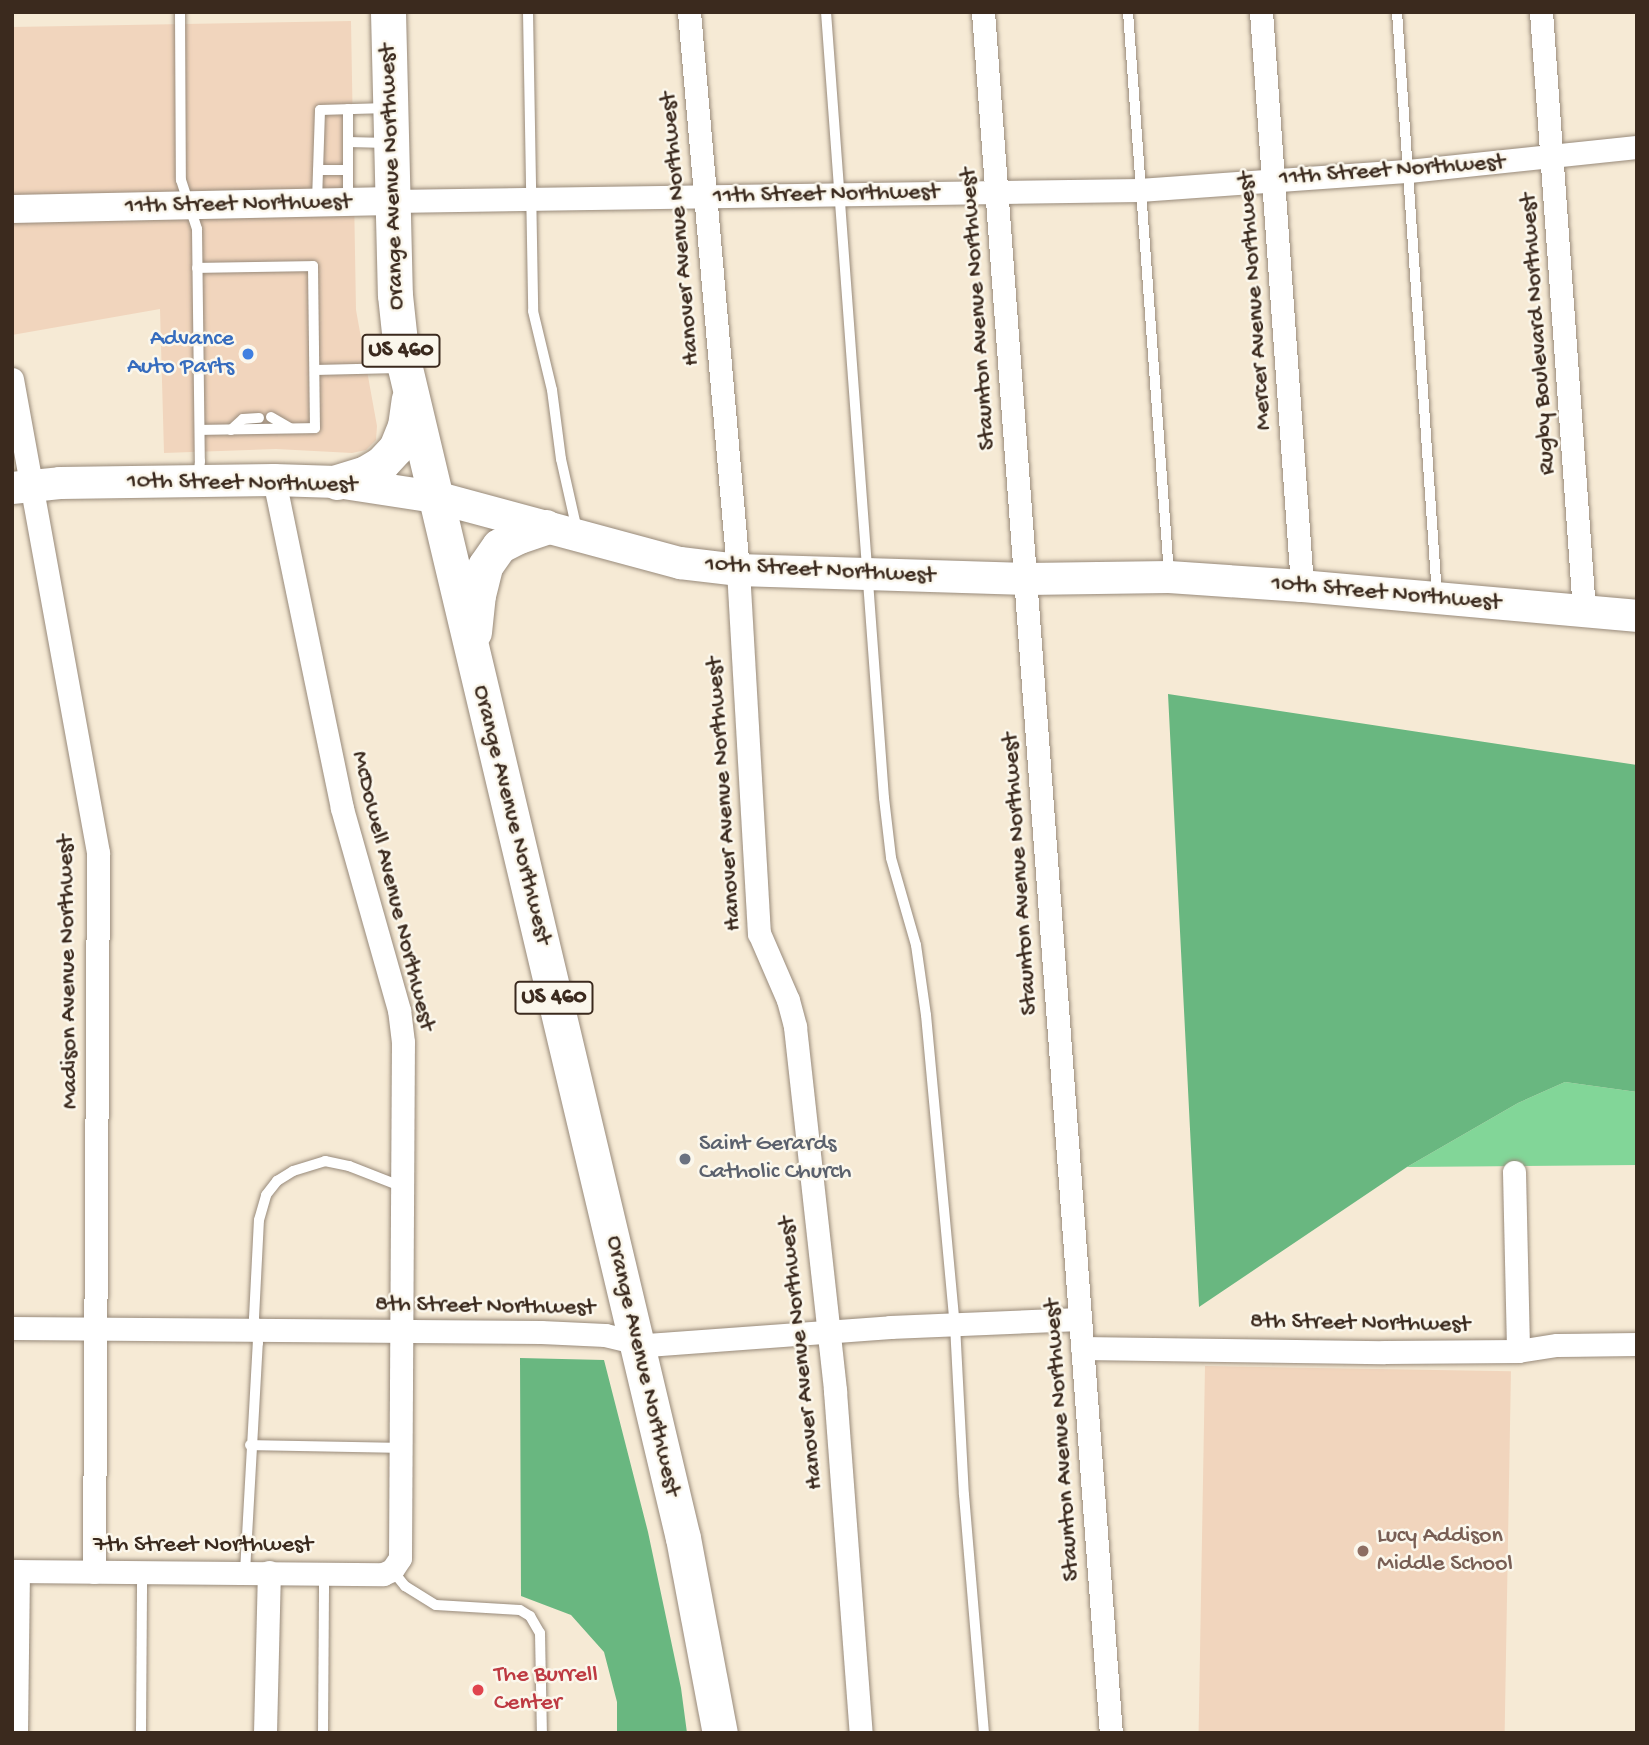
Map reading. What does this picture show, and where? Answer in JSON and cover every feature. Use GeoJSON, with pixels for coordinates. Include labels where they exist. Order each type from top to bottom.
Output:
{"type":"FeatureCollection","features":[{"type":"Feature","properties":{"kind":"main road","name":"Orange Avenue Northwest"},"geometry":{"type":"LineString","coordinates":[[388,12],[395,295],[407,380],[683,1538],[720,1733]]}},
{"type":"Feature","properties":{"kind":"main road"},"geometry":{"type":"LineString","coordinates":[[337,482],[364,474],[382,463],[396,448],[405,426],[407,380]]}},
{"type":"Feature","properties":{"kind":"main road","name":"10th Street Northwest"},"geometry":{"type":"LineString","coordinates":[[22,487],[198,481],[337,482],[435,498],[680,563],[738,570],[1027,579],[1170,578],[1302,586],[1637,616]]}},
{"type":"Feature","properties":{"kind":"main road"},"geometry":{"type":"LineString","coordinates":[[472,653],[478,595],[485,566],[499,546],[545,527]]}},
{"type":"Feature","properties":{"kind":"street","name":"Hanover Avenue Northwest"},"geometry":{"type":"LineString","coordinates":[[689,12],[738,570],[759,933],[788,1000],[795,1027],[829,1331],[861,1733]]}},
{"type":"Feature","properties":{"kind":"street","name":"Staunton Avenue Northwest"},"geometry":{"type":"LineString","coordinates":[[984,12],[1111,1733]]}},
{"type":"Feature","properties":{"kind":"street","name":"Mercer Avenue Northwest"},"geometry":{"type":"LineString","coordinates":[[1261,12],[1302,586]]}},
{"type":"Feature","properties":{"kind":"street","name":"Rugby Boulevard Northwest"},"geometry":{"type":"LineString","coordinates":[[1541,12],[1584,611]]}},
{"type":"Feature","properties":{"kind":"street","name":"11th Street Northwest"},"geometry":{"type":"LineString","coordinates":[[12,209],[1140,190],[1408,171],[1637,147]]}},
{"type":"Feature","properties":{"kind":"street","name":"Madison Avenue Northwest"},"geometry":{"type":"LineString","coordinates":[[12,379],[22,487],[98,853],[94,1572]]}},
{"type":"Feature","properties":{"kind":"street","name":"McDowell Avenue Northwest"},"geometry":{"type":"LineString","coordinates":[[274,480],[342,808],[398,1010],[403,1042],[400,1558],[392,1570]]}},
{"type":"Feature","properties":{"kind":"street"},"geometry":{"type":"LineString","coordinates":[[1514,1172],[1518,1351]]}},
{"type":"Feature","properties":{"kind":"street","name":"8th Street Northwest"},"geometry":{"type":"LineString","coordinates":[[12,1328],[605,1335],[647,1345],[829,1331],[1080,1319]]}},
{"type":"Feature","properties":{"kind":"street","name":"8th Street Northwest"},"geometry":{"type":"LineString","coordinates":[[1082,1348],[1384,1353],[1518,1351],[1557,1345],[1637,1344]]}},
{"type":"Feature","properties":{"kind":"street","name":"7th Street Northwest"},"geometry":{"type":"LineString","coordinates":[[15,1571],[383,1574],[392,1570]]}},
{"type":"Feature","properties":{"kind":"street"},"geometry":{"type":"LineString","coordinates":[[15,1571],[16,1733]]}},
{"type":"Feature","properties":{"kind":"street"},"geometry":{"type":"LineString","coordinates":[[265,1733],[269,1572]]}},
{"type":"Feature","properties":{"kind":"lane"},"geometry":{"type":"LineString","coordinates":[[180,12],[181,180],[197,229],[200,430],[198,481]]}},
{"type":"Feature","properties":{"kind":"lane"},"geometry":{"type":"LineString","coordinates":[[528,12],[529,200],[533,311],[552,390],[561,459],[579,537]]}},
{"type":"Feature","properties":{"kind":"lane"},"geometry":{"type":"LineString","coordinates":[[826,12],[867,576],[891,858],[916,945],[926,1014],[955,1325],[964,1495],[984,1733]]}},
{"type":"Feature","properties":{"kind":"lane"},"geometry":{"type":"LineString","coordinates":[[1128,12],[1170,578]]}},
{"type":"Feature","properties":{"kind":"lane"},"geometry":{"type":"LineString","coordinates":[[1397,12],[1437,597]]}},
{"type":"Feature","properties":{"kind":"lane"},"geometry":{"type":"LineString","coordinates":[[317,203],[320,110],[390,108]]}},
{"type":"Feature","properties":{"kind":"lane"},"geometry":{"type":"LineString","coordinates":[[348,109],[348,202]]}},
{"type":"Feature","properties":{"kind":"lane"},"geometry":{"type":"LineString","coordinates":[[348,142],[391,143]]}},
{"type":"Feature","properties":{"kind":"lane"},"geometry":{"type":"LineString","coordinates":[[318,170],[348,170]]}},
{"type":"Feature","properties":{"kind":"lane"},"geometry":{"type":"LineString","coordinates":[[197,268],[313,266],[315,428],[200,430]]}},
{"type":"Feature","properties":{"kind":"lane"},"geometry":{"type":"LineString","coordinates":[[314,370],[407,380]]}},
{"type":"Feature","properties":{"kind":"lane"},"geometry":{"type":"LineString","coordinates":[[271,417],[291,429]]}},
{"type":"Feature","properties":{"kind":"lane"},"geometry":{"type":"LineString","coordinates":[[231,430],[243,419],[259,418]]}},
{"type":"Feature","properties":{"kind":"lane"},"geometry":{"type":"LineString","coordinates":[[245,1572],[256,1331],[254,1318],[261,1209],[266,1195],[277,1181],[310,1164],[325,1161],[349,1166],[403,1187]]}},
{"type":"Feature","properties":{"kind":"lane"},"geometry":{"type":"LineString","coordinates":[[250,1445],[401,1448]]}},
{"type":"Feature","properties":{"kind":"lane"},"geometry":{"type":"LineString","coordinates":[[392,1570],[405,1587],[436,1605],[520,1611],[530,1616],[540,1633],[542,1733]]}},
{"type":"Feature","properties":{"kind":"lane"},"geometry":{"type":"LineString","coordinates":[[141,1733],[142,1572]]}},
{"type":"Feature","properties":{"kind":"lane"},"geometry":{"type":"LineString","coordinates":[[323,1733],[324,1573]]}},
{"type":"Feature","properties":{"kind":"shaded area"},"geometry":{"type":"Polygon","coordinates":[[[351,21],[356,310],[377,426],[376,440],[366,450],[352,453],[276,449],[164,453],[160,309],[12,335],[12,27],[351,21]]]}},
{"type":"Feature","properties":{"kind":"shaded area","name":"Lucy Addison Middle School"},"geometry":{"type":"Polygon","coordinates":[[[1205,1366],[1511,1371],[1505,1733],[1199,1733],[1205,1366]]]}},
{"type":"Feature","properties":{"kind":"green space"},"geometry":{"type":"Polygon","coordinates":[[[1168,694],[1637,765],[1637,1092],[1565,1082],[1518,1103],[1407,1167],[1199,1307],[1168,694]]]}},
{"type":"Feature","properties":{"kind":"green space"},"geometry":{"type":"Polygon","coordinates":[[[1565,1082],[1637,1092],[1637,1165],[1407,1167],[1518,1103],[1565,1082]]]}},
{"type":"Feature","properties":{"kind":"green space"},"geometry":{"type":"Polygon","coordinates":[[[520,1358],[604,1360],[648,1532],[681,1688],[687,1733],[617,1733],[617,1702],[604,1652],[571,1615],[521,1596],[520,1358]]]}},
{"type":"Feature","properties":{"kind":"place","name":"Advance Auto Parts"},"geometry":{"type":"Point","coordinates":[248,354]}},
{"type":"Feature","properties":{"kind":"place","name":"Saint Gerards Catholic Church"},"geometry":{"type":"Point","coordinates":[685,1159]}},
{"type":"Feature","properties":{"kind":"place","name":"Lucy Addison Middle School"},"geometry":{"type":"Point","coordinates":[1363,1551]}},
{"type":"Feature","properties":{"kind":"place","name":"The Burrell Center"},"geometry":{"type":"Point","coordinates":[478,1690]}}]}
